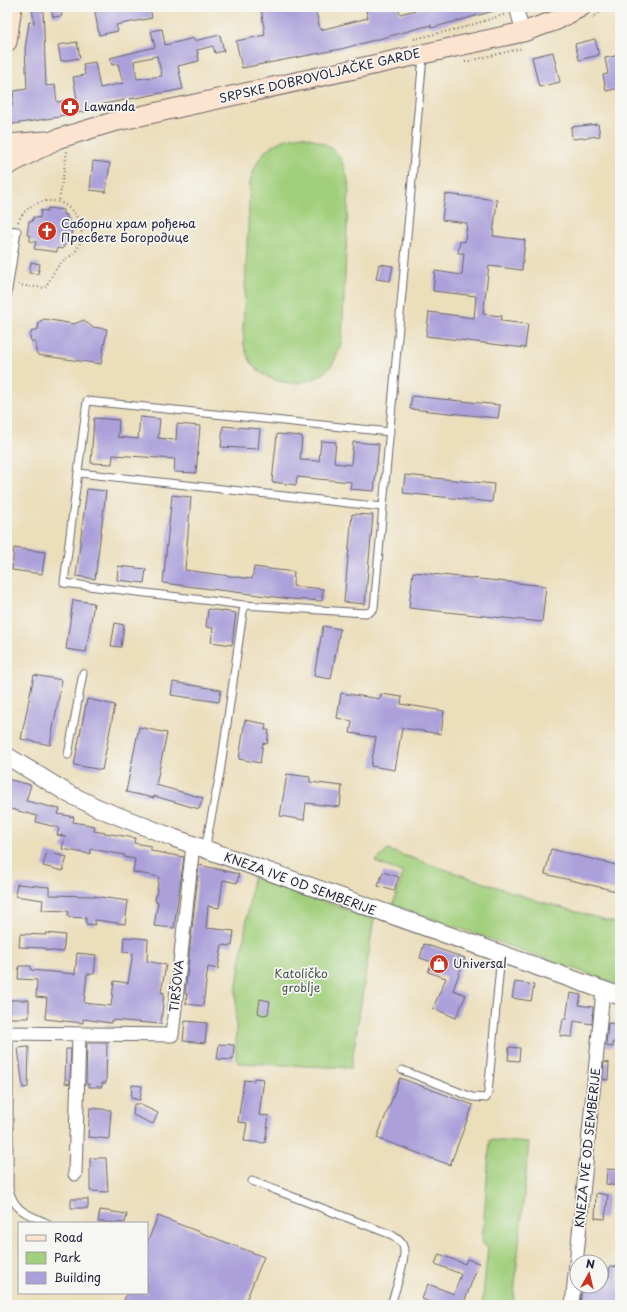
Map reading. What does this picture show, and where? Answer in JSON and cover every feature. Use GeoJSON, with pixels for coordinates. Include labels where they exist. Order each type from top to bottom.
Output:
{"type":"FeatureCollection","features":[{"type":"Feature","properties":{"kind":"main road"},"geometry":{"type":"LineString","coordinates":[[7,42],[12,7]]}},
{"type":"Feature","properties":{"kind":"main road","name":"SRPSKE DOBROVOLJAČKE GARDE"},"geometry":{"type":"LineString","coordinates":[[65,143],[113,122],[424,52],[523,32],[557,20],[582,7]]}},
{"type":"Feature","properties":{"kind":"main road"},"geometry":{"type":"LineString","coordinates":[[7,144],[65,143]]}},
{"type":"Feature","properties":{"kind":"main road"},"geometry":{"type":"LineString","coordinates":[[8,161],[65,143]]}},
{"type":"Feature","properties":{"kind":"street"},"geometry":{"type":"LineString","coordinates":[[516,7],[523,32]]}},
{"type":"Feature","properties":{"kind":"street","name":"KNEZA IVE OD SEMBERIJE"},"geometry":{"type":"LineString","coordinates":[[7,756],[69,794],[98,808],[199,847],[620,996]]}},
{"type":"Feature","properties":{"kind":"street","name":"TIRŠOVA"},"geometry":{"type":"LineString","coordinates":[[8,1033],[172,1035],[199,847]]}},
{"type":"Feature","properties":{"kind":"street","name":"KNEZA IVE OD SEMBERIJE"},"geometry":{"type":"LineString","coordinates":[[572,1305],[603,990]]}},
{"type":"Feature","properties":{"kind":"street"},"geometry":{"type":"LineString","coordinates":[[75,1174],[79,1034]]}},
{"type":"Feature","properties":{"kind":"lane"},"geometry":{"type":"LineString","coordinates":[[390,432],[87,401],[64,583],[244,605],[365,614],[374,608],[390,432],[424,52]]}},
{"type":"Feature","properties":{"kind":"lane"},"geometry":{"type":"LineString","coordinates":[[7,230],[17,231],[7,296]]}},
{"type":"Feature","properties":{"kind":"lane"},"geometry":{"type":"LineString","coordinates":[[79,473],[383,507]]}},
{"type":"Feature","properties":{"kind":"lane"},"geometry":{"type":"LineString","coordinates":[[199,847],[220,773],[244,605]]}},
{"type":"Feature","properties":{"kind":"lane"},"geometry":{"type":"LineString","coordinates":[[68,755],[83,673]]}},
{"type":"Feature","properties":{"kind":"lane"},"geometry":{"type":"LineString","coordinates":[[402,1070],[472,1097],[486,1098],[488,1093],[501,955]]}},
{"type":"Feature","properties":{"kind":"lane"},"geometry":{"type":"LineString","coordinates":[[8,1033],[9,1190],[14,1205],[20,1210],[45,1222]]}},
{"type":"Feature","properties":{"kind":"lane"},"geometry":{"type":"LineString","coordinates":[[252,1181],[392,1235],[400,1240],[404,1247],[403,1261],[391,1305]]}},
{"type":"Feature","properties":{"kind":"path"},"geometry":{"type":"LineString","coordinates":[[59,202],[67,151],[65,143]]}},
{"type":"Feature","properties":{"kind":"path"},"geometry":{"type":"LineString","coordinates":[[9,284],[45,288],[62,262],[69,258],[78,248],[81,238],[80,221],[71,208],[59,202],[50,200],[39,202],[29,207],[21,217],[17,231]]}},
{"type":"Feature","properties":{"kind":"green space"},"geometry":{"type":"Polygon","coordinates":[[[303,136],[323,143],[335,152],[343,165],[349,185],[342,339],[335,359],[325,372],[310,380],[299,383],[287,383],[266,376],[257,369],[250,360],[244,347],[243,331],[250,183],[257,163],[267,149],[282,141],[303,136]]]}},
{"type":"Feature","properties":{"kind":"green space"},"geometry":{"type":"Polygon","coordinates":[[[388,850],[535,900],[620,924],[620,985],[393,905],[403,873],[375,862],[388,850]]]}},
{"type":"Feature","properties":{"kind":"green space","name":"Katoličko groblje"},"geometry":{"type":"Polygon","coordinates":[[[253,877],[374,919],[351,1068],[239,1063],[236,1059],[236,992],[253,877]]]}},
{"type":"Feature","properties":{"kind":"green space"},"geometry":{"type":"Polygon","coordinates":[[[490,1140],[529,1143],[513,1305],[482,1305],[488,1247],[482,1243],[490,1140]]]}},
{"type":"Feature","properties":{"kind":"building"},"geometry":{"type":"Polygon","coordinates":[[[32,7],[43,7],[46,86],[55,85],[57,102],[77,99],[73,77],[85,75],[83,64],[95,62],[100,88],[123,83],[118,64],[112,65],[110,58],[155,47],[151,31],[162,29],[165,45],[194,38],[194,41],[220,35],[224,51],[215,53],[213,46],[197,50],[199,61],[178,66],[183,89],[88,107],[89,111],[7,125],[8,107],[12,107],[14,91],[27,89],[25,49],[29,22],[34,23],[32,7]],[[157,56],[134,61],[137,79],[162,76],[157,56]]]}},
{"type":"Feature","properties":{"kind":"building"},"geometry":{"type":"Polygon","coordinates":[[[51,7],[60,7],[62,16],[53,17],[51,7]]]}},
{"type":"Feature","properties":{"kind":"building"},"geometry":{"type":"Polygon","coordinates":[[[94,7],[150,7],[152,18],[116,25],[118,31],[99,35],[94,7]]]}},
{"type":"Feature","properties":{"kind":"building"},"geometry":{"type":"Polygon","coordinates":[[[261,7],[315,7],[320,30],[368,18],[365,7],[398,7],[400,14],[427,7],[493,7],[494,11],[431,28],[431,25],[341,49],[242,68],[236,41],[265,35],[261,7]]]}},
{"type":"Feature","properties":{"kind":"building"},"geometry":{"type":"Polygon","coordinates":[[[595,39],[599,55],[579,60],[575,44],[595,39]]]}},
{"type":"Feature","properties":{"kind":"building"},"geometry":{"type":"Polygon","coordinates":[[[77,42],[80,58],[61,61],[58,45],[77,42]]]}},
{"type":"Feature","properties":{"kind":"building"},"geometry":{"type":"Polygon","coordinates":[[[553,52],[560,82],[539,87],[532,57],[553,52]]]}},
{"type":"Feature","properties":{"kind":"building"},"geometry":{"type":"Polygon","coordinates":[[[620,55],[620,88],[606,91],[603,75],[608,74],[605,58],[620,55]]]}},
{"type":"Feature","properties":{"kind":"building"},"geometry":{"type":"Polygon","coordinates":[[[598,124],[600,136],[572,139],[571,127],[598,124]]]}},
{"type":"Feature","properties":{"kind":"building"},"geometry":{"type":"Polygon","coordinates":[[[93,161],[110,163],[106,192],[90,190],[93,161]]]}},
{"type":"Feature","properties":{"kind":"building"},"geometry":{"type":"Polygon","coordinates":[[[445,194],[497,200],[493,236],[525,240],[522,270],[489,266],[483,314],[502,316],[501,321],[528,324],[525,348],[426,336],[429,312],[474,318],[476,296],[433,291],[435,271],[462,275],[464,253],[458,253],[460,241],[465,242],[467,223],[442,220],[445,194]]]}},
{"type":"Feature","properties":{"kind":"building"},"geometry":{"type":"Polygon","coordinates":[[[48,208],[63,210],[63,214],[67,215],[72,228],[71,237],[62,249],[57,248],[57,252],[34,249],[36,242],[30,241],[30,235],[27,235],[29,221],[32,222],[33,217],[40,218],[41,210],[47,211],[48,208]]]}},
{"type":"Feature","properties":{"kind":"building"},"geometry":{"type":"Polygon","coordinates":[[[31,262],[40,264],[38,274],[29,273],[31,262]]]}},
{"type":"Feature","properties":{"kind":"building"},"geometry":{"type":"Polygon","coordinates":[[[379,264],[393,266],[390,281],[376,279],[379,264]]]}},
{"type":"Feature","properties":{"kind":"building"},"geometry":{"type":"Polygon","coordinates":[[[44,319],[74,324],[84,320],[92,327],[107,329],[101,364],[38,355],[36,352],[36,343],[31,341],[30,336],[32,331],[38,329],[39,322],[44,319]]]}},
{"type":"Feature","properties":{"kind":"building"},"geometry":{"type":"Polygon","coordinates":[[[412,396],[500,405],[498,418],[410,409],[412,396]]]}},
{"type":"Feature","properties":{"kind":"building"},"geometry":{"type":"Polygon","coordinates":[[[140,417],[160,419],[158,438],[176,440],[177,424],[200,426],[196,473],[174,472],[175,459],[113,455],[112,464],[91,463],[94,418],[119,420],[118,437],[138,439],[140,417]]]}},
{"type":"Feature","properties":{"kind":"building"},"geometry":{"type":"Polygon","coordinates":[[[223,426],[260,429],[258,449],[221,447],[223,426]]]}},
{"type":"Feature","properties":{"kind":"building"},"geometry":{"type":"Polygon","coordinates":[[[277,434],[302,436],[300,460],[319,461],[321,441],[336,442],[334,463],[351,465],[353,442],[379,444],[374,491],[350,489],[351,482],[297,477],[296,485],[272,482],[277,434]]]}},
{"type":"Feature","properties":{"kind":"building"},"geometry":{"type":"Polygon","coordinates":[[[405,475],[494,484],[492,502],[403,493],[405,475]]]}},
{"type":"Feature","properties":{"kind":"building"},"geometry":{"type":"Polygon","coordinates":[[[87,489],[106,491],[95,579],[76,576],[87,489]]]}},
{"type":"Feature","properties":{"kind":"building"},"geometry":{"type":"Polygon","coordinates":[[[172,495],[191,497],[185,570],[252,579],[254,567],[294,572],[293,586],[323,589],[322,601],[291,599],[163,583],[172,495]]]}},
{"type":"Feature","properties":{"kind":"building"},"geometry":{"type":"Polygon","coordinates":[[[352,514],[373,515],[365,604],[344,602],[352,514]]]}},
{"type":"Feature","properties":{"kind":"building"},"geometry":{"type":"Polygon","coordinates":[[[14,548],[45,552],[42,574],[12,570],[14,548]]]}},
{"type":"Feature","properties":{"kind":"building"},"geometry":{"type":"Polygon","coordinates":[[[118,566],[146,569],[144,583],[117,580],[118,566]]]}},
{"type":"Feature","properties":{"kind":"building"},"geometry":{"type":"Polygon","coordinates":[[[413,572],[546,586],[542,622],[409,608],[413,572]]]}},
{"type":"Feature","properties":{"kind":"building"},"geometry":{"type":"Polygon","coordinates":[[[73,600],[94,603],[86,652],[66,649],[73,600]]]}},
{"type":"Feature","properties":{"kind":"building"},"geometry":{"type":"Polygon","coordinates":[[[208,609],[236,613],[232,645],[211,642],[213,628],[206,627],[208,609]]]}},
{"type":"Feature","properties":{"kind":"building"},"geometry":{"type":"Polygon","coordinates":[[[115,623],[124,625],[121,647],[111,646],[115,623]]]}},
{"type":"Feature","properties":{"kind":"building"},"geometry":{"type":"Polygon","coordinates":[[[323,626],[340,629],[331,679],[314,676],[323,626]]]}},
{"type":"Feature","properties":{"kind":"building"},"geometry":{"type":"Polygon","coordinates":[[[34,675],[62,680],[50,745],[21,739],[34,675]]]}},
{"type":"Feature","properties":{"kind":"building"},"geometry":{"type":"Polygon","coordinates":[[[173,682],[221,690],[219,702],[171,695],[173,682]]]}},
{"type":"Feature","properties":{"kind":"building"},"geometry":{"type":"Polygon","coordinates":[[[341,693],[380,699],[381,694],[402,697],[401,704],[444,711],[441,734],[402,728],[395,770],[371,766],[376,737],[350,733],[352,721],[337,718],[341,693]]]}},
{"type":"Feature","properties":{"kind":"building"},"geometry":{"type":"Polygon","coordinates":[[[87,699],[115,705],[102,770],[74,765],[87,699]]]}},
{"type":"Feature","properties":{"kind":"building"},"geometry":{"type":"Polygon","coordinates":[[[245,720],[266,724],[265,730],[269,730],[267,744],[263,743],[260,763],[239,759],[245,720]]]}},
{"type":"Feature","properties":{"kind":"building"},"geometry":{"type":"Polygon","coordinates":[[[139,727],[167,733],[156,785],[203,798],[199,809],[154,796],[154,798],[126,792],[139,727]]]}},
{"type":"Feature","properties":{"kind":"building"},"geometry":{"type":"Polygon","coordinates":[[[287,774],[310,777],[310,782],[342,786],[340,807],[306,803],[304,820],[280,816],[287,774]]]}},
{"type":"Feature","properties":{"kind":"building"},"geometry":{"type":"Polygon","coordinates":[[[7,779],[31,785],[26,801],[60,809],[58,814],[74,817],[73,822],[95,826],[94,831],[135,838],[134,843],[151,846],[151,851],[184,857],[174,928],[154,926],[158,902],[155,901],[159,877],[133,872],[135,859],[124,857],[125,855],[91,849],[90,854],[62,849],[65,836],[57,835],[59,828],[36,822],[37,816],[7,808],[7,779]]]}},
{"type":"Feature","properties":{"kind":"building"},"geometry":{"type":"Polygon","coordinates":[[[551,849],[620,866],[620,892],[545,874],[551,849]]]}},
{"type":"Feature","properties":{"kind":"building"},"geometry":{"type":"Polygon","coordinates":[[[47,852],[67,857],[63,871],[43,866],[47,852]]]}},
{"type":"Feature","properties":{"kind":"building"},"geometry":{"type":"Polygon","coordinates":[[[199,865],[239,874],[237,883],[223,880],[219,908],[208,906],[206,928],[234,931],[232,946],[222,945],[218,969],[208,967],[203,1006],[186,1004],[187,994],[185,994],[199,865]]]}},
{"type":"Feature","properties":{"kind":"building"},"geometry":{"type":"Polygon","coordinates":[[[383,872],[399,877],[394,891],[378,886],[383,872]]]}},
{"type":"Feature","properties":{"kind":"building"},"geometry":{"type":"Polygon","coordinates":[[[17,884],[49,887],[49,895],[93,896],[128,901],[125,924],[95,920],[95,925],[86,924],[86,918],[68,917],[68,911],[42,910],[43,900],[15,896],[17,884]]]}},
{"type":"Feature","properties":{"kind":"building"},"geometry":{"type":"Polygon","coordinates":[[[46,933],[65,935],[63,952],[45,950],[45,948],[19,947],[20,934],[46,935],[46,933]]]}},
{"type":"Feature","properties":{"kind":"building"},"geometry":{"type":"Polygon","coordinates":[[[124,937],[148,939],[147,961],[166,965],[161,992],[164,993],[161,1024],[111,1020],[111,1023],[83,1019],[83,1023],[45,1019],[47,998],[36,997],[37,980],[18,979],[19,966],[31,966],[31,970],[75,974],[77,953],[96,955],[94,974],[87,974],[84,1003],[111,1006],[114,981],[128,983],[133,953],[123,952],[124,937]]]}},
{"type":"Feature","properties":{"kind":"building"},"geometry":{"type":"Polygon","coordinates":[[[424,944],[465,958],[453,990],[466,995],[456,1018],[433,1008],[446,978],[428,972],[432,962],[420,958],[424,944]]]}},
{"type":"Feature","properties":{"kind":"building"},"geometry":{"type":"Polygon","coordinates":[[[515,982],[534,985],[531,1001],[512,998],[515,982]]]}},
{"type":"Feature","properties":{"kind":"building"},"geometry":{"type":"Polygon","coordinates":[[[570,993],[581,995],[579,1005],[593,1007],[592,1024],[574,1021],[572,1037],[560,1036],[563,1019],[566,1019],[570,993]]]}},
{"type":"Feature","properties":{"kind":"building"},"geometry":{"type":"Polygon","coordinates":[[[260,999],[270,1001],[268,1014],[263,1015],[258,1013],[260,999]]]}},
{"type":"Feature","properties":{"kind":"building"},"geometry":{"type":"Polygon","coordinates":[[[10,1000],[29,1000],[29,1018],[10,1018],[10,1000]]]}},
{"type":"Feature","properties":{"kind":"building"},"geometry":{"type":"Polygon","coordinates":[[[185,1021],[207,1023],[205,1043],[183,1041],[185,1021]]]}},
{"type":"Feature","properties":{"kind":"building"},"geometry":{"type":"Polygon","coordinates":[[[608,1023],[620,1024],[620,1043],[613,1042],[613,1047],[606,1046],[608,1023]]]}},
{"type":"Feature","properties":{"kind":"building"},"geometry":{"type":"Polygon","coordinates":[[[87,1043],[107,1043],[106,1083],[102,1083],[102,1087],[89,1087],[89,1084],[86,1084],[87,1043]]]}},
{"type":"Feature","properties":{"kind":"building"},"geometry":{"type":"Polygon","coordinates":[[[219,1044],[234,1045],[233,1060],[217,1059],[219,1044]]]}},
{"type":"Feature","properties":{"kind":"building"},"geometry":{"type":"Polygon","coordinates":[[[29,1047],[28,1087],[23,1088],[18,1048],[29,1047]]]}},
{"type":"Feature","properties":{"kind":"building"},"geometry":{"type":"Polygon","coordinates":[[[509,1047],[520,1048],[519,1061],[508,1060],[509,1047]]]}},
{"type":"Feature","properties":{"kind":"building"},"geometry":{"type":"Polygon","coordinates":[[[66,1049],[71,1049],[70,1084],[65,1083],[66,1049]]]}},
{"type":"Feature","properties":{"kind":"building"},"geometry":{"type":"Polygon","coordinates":[[[604,1062],[609,1063],[608,1080],[602,1079],[604,1062]]]}},
{"type":"Feature","properties":{"kind":"building"},"geometry":{"type":"Polygon","coordinates":[[[254,1078],[264,1079],[259,1115],[269,1116],[265,1143],[244,1141],[247,1123],[238,1122],[244,1080],[254,1081],[254,1078]]]}},
{"type":"Feature","properties":{"kind":"building"},"geometry":{"type":"Polygon","coordinates":[[[400,1078],[473,1105],[450,1165],[377,1138],[400,1078]]]}},
{"type":"Feature","properties":{"kind":"building"},"geometry":{"type":"Polygon","coordinates":[[[132,1085],[142,1086],[140,1100],[131,1098],[132,1085]]]}},
{"type":"Feature","properties":{"kind":"building"},"geometry":{"type":"Polygon","coordinates":[[[134,1104],[139,1104],[158,1113],[153,1124],[133,1115],[134,1104]]]}},
{"type":"Feature","properties":{"kind":"building"},"geometry":{"type":"Polygon","coordinates":[[[90,1108],[111,1110],[109,1139],[88,1137],[90,1108]]]}},
{"type":"Feature","properties":{"kind":"building"},"geometry":{"type":"Polygon","coordinates":[[[90,1158],[106,1158],[108,1192],[90,1191],[90,1158]]]}},
{"type":"Feature","properties":{"kind":"building"},"geometry":{"type":"Polygon","coordinates":[[[607,1169],[619,1170],[617,1186],[606,1184],[607,1169]]]}},
{"type":"Feature","properties":{"kind":"building"},"geometry":{"type":"Polygon","coordinates":[[[596,1193],[608,1195],[605,1219],[595,1218],[596,1193]]]}},
{"type":"Feature","properties":{"kind":"building"},"geometry":{"type":"Polygon","coordinates":[[[71,1199],[88,1199],[88,1208],[71,1208],[71,1199]]]}},
{"type":"Feature","properties":{"kind":"building"},"geometry":{"type":"Polygon","coordinates":[[[100,1210],[127,1214],[125,1222],[98,1222],[100,1210]]]}},
{"type":"Feature","properties":{"kind":"building"},"geometry":{"type":"Polygon","coordinates":[[[158,1216],[264,1257],[244,1305],[122,1305],[127,1294],[148,1294],[148,1241],[158,1216]]]}},
{"type":"Feature","properties":{"kind":"building"},"geometry":{"type":"Polygon","coordinates":[[[439,1254],[465,1264],[467,1259],[479,1263],[463,1305],[437,1305],[422,1299],[428,1284],[454,1294],[461,1274],[435,1264],[439,1254]]]}},
{"type":"Feature","properties":{"kind":"building"},"geometry":{"type":"Polygon","coordinates":[[[610,1266],[619,1267],[618,1280],[620,1281],[620,1305],[580,1305],[581,1294],[609,1294],[610,1266]]]}},
{"type":"Feature","properties":{"kind":"place","name":"Lawanda"},"geometry":{"type":"Point","coordinates":[70,107]}},
{"type":"Feature","properties":{"kind":"place","name":"Саборни храм рођења Пресвете Богородице"},"geometry":{"type":"Point","coordinates":[47,231]}},
{"type":"Feature","properties":{"kind":"place","name":"Universal"},"geometry":{"type":"Point","coordinates":[439,964]}}]}
